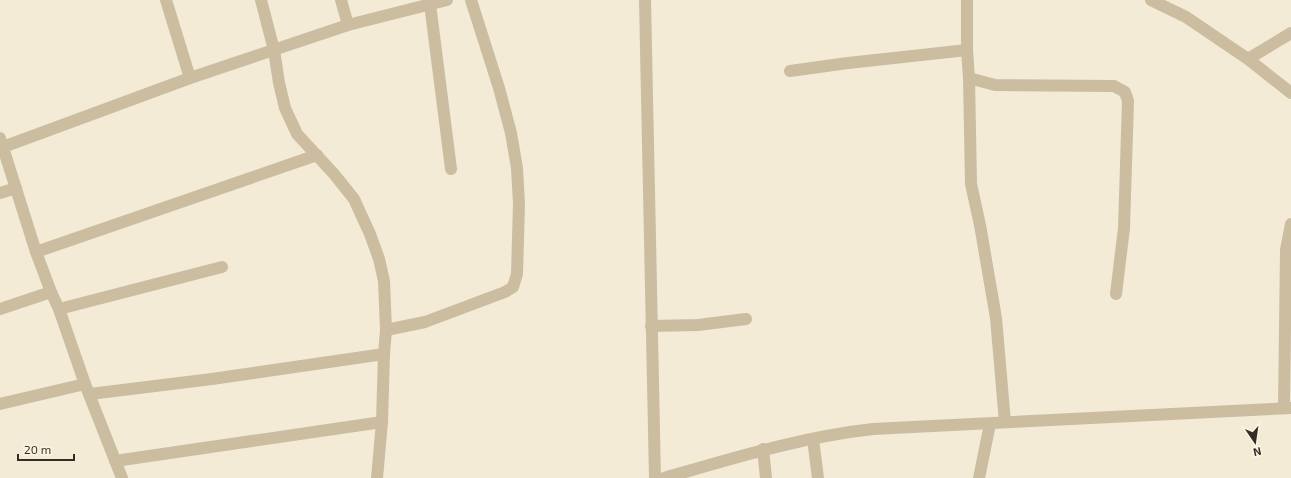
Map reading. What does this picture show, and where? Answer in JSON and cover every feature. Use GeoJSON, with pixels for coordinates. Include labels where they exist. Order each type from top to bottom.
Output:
{"type":"FeatureCollection","features":[{"type":"Feature","properties":{"kind":"street"},"geometry":{"type":"LineString","coordinates":[[166,0],[190,78]]}},
{"type":"Feature","properties":{"kind":"street"},"geometry":{"type":"LineString","coordinates":[[261,0],[274,50],[278,83],[284,108],[296,134],[334,174],[354,199],[370,234],[379,259],[384,281],[386,330],[382,422],[377,478]]}},
{"type":"Feature","properties":{"kind":"street"},"geometry":{"type":"LineString","coordinates":[[341,0],[348,25]]}},
{"type":"Feature","properties":{"kind":"street"},"geometry":{"type":"LineString","coordinates":[[122,478],[87,389],[59,309],[36,252],[2,142],[348,25],[446,0]]}},
{"type":"Feature","properties":{"kind":"street"},"geometry":{"type":"LineString","coordinates":[[386,330],[425,322],[505,292],[513,287],[517,274],[519,204],[517,168],[510,133],[498,88],[471,0]]}},
{"type":"Feature","properties":{"kind":"street"},"geometry":{"type":"LineString","coordinates":[[645,0],[655,478]]}},
{"type":"Feature","properties":{"kind":"street"},"geometry":{"type":"LineString","coordinates":[[967,0],[971,184],[980,224],[996,318],[1005,422]]}},
{"type":"Feature","properties":{"kind":"street"},"geometry":{"type":"LineString","coordinates":[[1151,0],[1186,17],[1248,59],[1291,93]]}},
{"type":"Feature","properties":{"kind":"street"},"geometry":{"type":"LineString","coordinates":[[430,4],[451,169]]}},
{"type":"Feature","properties":{"kind":"street"},"geometry":{"type":"LineString","coordinates":[[1248,59],[1291,33]]}},
{"type":"Feature","properties":{"kind":"street"},"geometry":{"type":"LineString","coordinates":[[790,71],[967,50]]}},
{"type":"Feature","properties":{"kind":"street"},"geometry":{"type":"LineString","coordinates":[[969,78],[995,85],[1114,86],[1125,92],[1128,101],[1124,228],[1116,294]]}},
{"type":"Feature","properties":{"kind":"street"},"geometry":{"type":"LineString","coordinates":[[36,252],[317,155]]}},
{"type":"Feature","properties":{"kind":"street"},"geometry":{"type":"LineString","coordinates":[[0,193],[16,188]]}},
{"type":"Feature","properties":{"kind":"street"},"geometry":{"type":"LineString","coordinates":[[664,478],[763,449],[846,432],[873,429],[1288,408],[1286,250],[1291,224]]}},
{"type":"Feature","properties":{"kind":"street"},"geometry":{"type":"LineString","coordinates":[[59,309],[222,267]]}},
{"type":"Feature","properties":{"kind":"street"},"geometry":{"type":"LineString","coordinates":[[0,309],[51,292]]}},
{"type":"Feature","properties":{"kind":"street"},"geometry":{"type":"LineString","coordinates":[[651,326],[698,325],[746,319]]}},
{"type":"Feature","properties":{"kind":"street"},"geometry":{"type":"LineString","coordinates":[[0,404],[87,389],[212,379],[384,354]]}},
{"type":"Feature","properties":{"kind":"street"},"geometry":{"type":"LineString","coordinates":[[115,461],[382,422]]}},
{"type":"Feature","properties":{"kind":"street"},"geometry":{"type":"LineString","coordinates":[[979,478],[990,424]]}},
{"type":"Feature","properties":{"kind":"street"},"geometry":{"type":"LineString","coordinates":[[813,439],[818,478]]}},
{"type":"Feature","properties":{"kind":"street"},"geometry":{"type":"LineString","coordinates":[[763,449],[766,478]]}}]}
